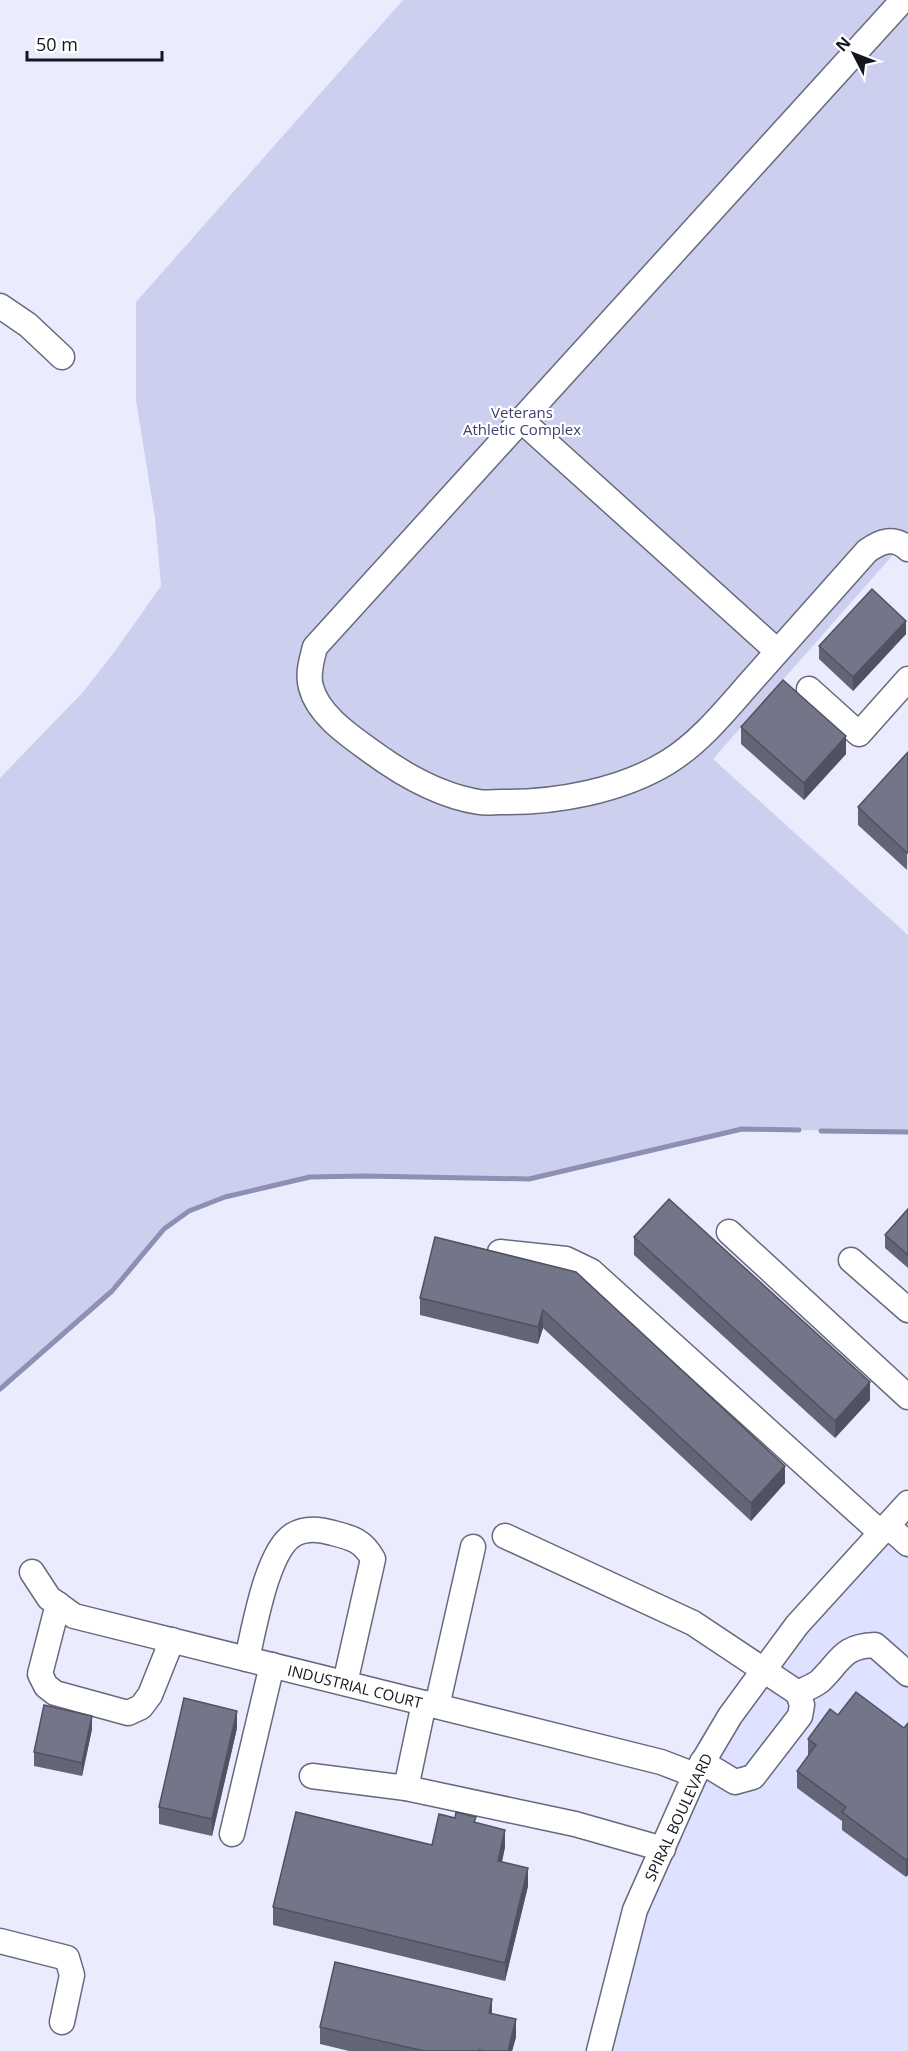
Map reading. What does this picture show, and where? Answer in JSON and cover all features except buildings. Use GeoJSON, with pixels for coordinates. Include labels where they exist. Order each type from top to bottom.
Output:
{"type":"FeatureCollection","features":[{"type":"Feature","properties":{"kind":"street"},"geometry":{"type":"LineString","coordinates":[[903,0],[315,647],[310,666],[310,685],[316,702],[371,751],[403,774],[440,790],[479,802],[522,803],[571,797],[620,785],[667,762],[705,733],[867,551],[888,540],[905,546]]}},
{"type":"Feature","properties":{"kind":"street"},"geometry":{"type":"LineString","coordinates":[[0,306],[28,325],[62,357]]}},
{"type":"Feature","properties":{"kind":"street"},"geometry":{"type":"LineString","coordinates":[[521,420],[777,651]]}},
{"type":"Feature","properties":{"kind":"street"},"geometry":{"type":"LineString","coordinates":[[809,689],[858,734],[908,679]]}},
{"type":"Feature","properties":{"kind":"street"},"geometry":{"type":"LineString","coordinates":[[729,1232],[908,1397]]}},
{"type":"Feature","properties":{"kind":"street"},"geometry":{"type":"LineString","coordinates":[[500,1252],[566,1259],[591,1271],[884,1529],[908,1544]]}},
{"type":"Feature","properties":{"kind":"street"},"geometry":{"type":"LineString","coordinates":[[851,1260],[908,1310]]}},
{"type":"Feature","properties":{"kind":"street","name":"SPIRAL BOULEVARD"},"geometry":{"type":"LineString","coordinates":[[599,2051],[636,1910],[699,1769],[730,1716],[797,1626],[908,1503]]}},
{"type":"Feature","properties":{"kind":"street"},"geometry":{"type":"LineString","coordinates":[[247,1659],[271,1564],[293,1535],[317,1528],[353,1538],[367,1548],[374,1559],[345,1683]]}},
{"type":"Feature","properties":{"kind":"street"},"geometry":{"type":"LineString","coordinates":[[505,1536],[693,1623],[798,1693],[818,1683],[846,1652],[858,1646],[875,1645],[908,1674]]}},
{"type":"Feature","properties":{"kind":"street"},"geometry":{"type":"LineString","coordinates":[[406,1788],[473,1547]]}},
{"type":"Feature","properties":{"kind":"street","name":"INDUSTRIAL COURT"},"geometry":{"type":"LineString","coordinates":[[32,1572],[48,1598],[74,1616],[661,1762],[699,1769],[735,1782],[753,1777],[800,1716],[801,1705],[798,1693]]}},
{"type":"Feature","properties":{"kind":"street"},"geometry":{"type":"LineString","coordinates":[[58,1604],[40,1674],[46,1686],[55,1693],[128,1713],[141,1707],[150,1695],[172,1640]]}},
{"type":"Feature","properties":{"kind":"street"},"geometry":{"type":"LineString","coordinates":[[232,1834],[272,1665]]}},
{"type":"Feature","properties":{"kind":"street"},"geometry":{"type":"LineString","coordinates":[[312,1776],[406,1788],[574,1824],[663,1849]]}},
{"type":"Feature","properties":{"kind":"street"},"geometry":{"type":"LineString","coordinates":[[0,1941],[67,1958],[72,1975],[62,2022]]}},
{"type":"Feature","properties":{"kind":"shaded area"},"geometry":{"type":"Polygon","coordinates":[[[908,1503],[908,2051],[599,2051],[635,1910],[730,1716],[908,1503]]]}},
{"type":"Feature","properties":{"kind":"green space","name":"Veterans Athletic Complex"},"geometry":{"type":"Polygon","coordinates":[[[403,0],[908,0],[908,538],[713,759],[908,935],[908,1132],[742,1129],[529,1179],[310,1177],[225,1197],[189,1211],[164,1229],[112,1291],[0,1389],[0,778],[83,692],[161,586],[155,518],[136,400],[136,302],[403,0]]]}},
{"type":"Feature","properties":{"kind":"waterway"},"geometry":{"type":"LineString","coordinates":[[0,1389],[112,1291],[164,1229],[189,1211],[225,1197],[310,1177],[529,1179],[742,1129],[799,1130]]}},
{"type":"Feature","properties":{"kind":"waterway"},"geometry":{"type":"LineString","coordinates":[[821,1131],[908,1132]]}}]}
